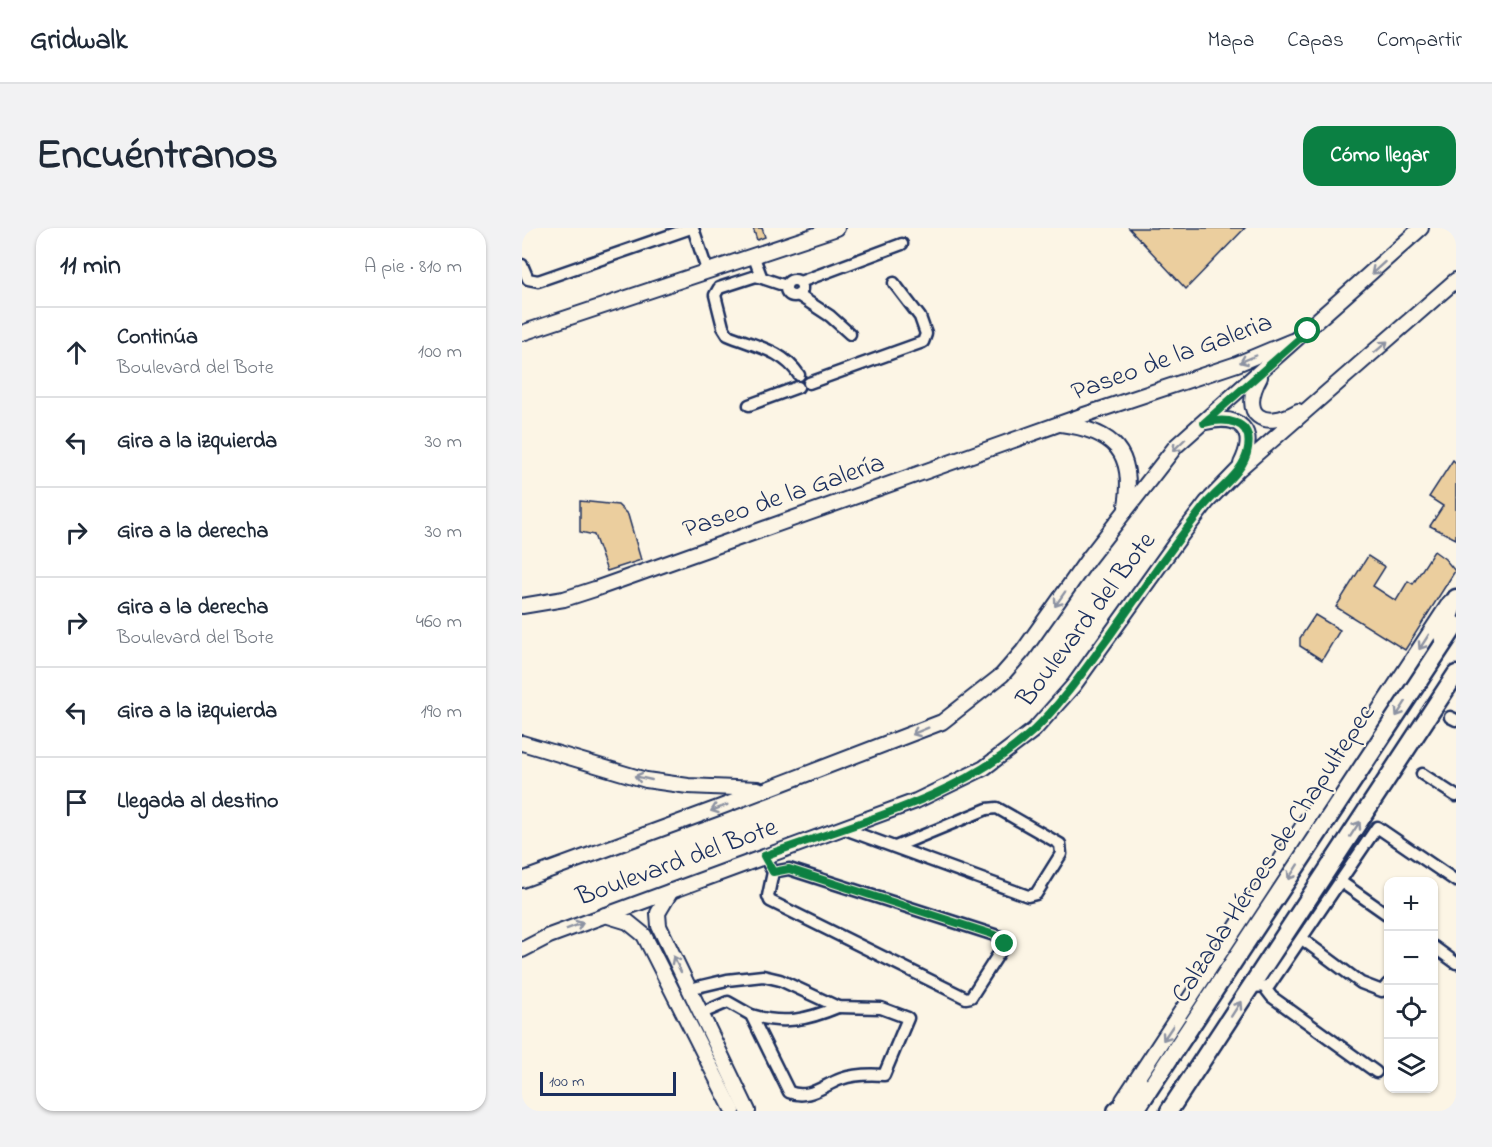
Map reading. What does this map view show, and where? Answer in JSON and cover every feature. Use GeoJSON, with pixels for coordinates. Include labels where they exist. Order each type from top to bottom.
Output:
{"type":"FeatureCollection","features":[{"type":"Feature","properties":{"kind":"main road"},"geometry":{"type":"LineString","coordinates":[[1434,658],[1456,598]]}},
{"type":"Feature","properties":{"kind":"main road","name":"Calzada Héroes de Chapultepec"},"geometry":{"type":"LineString","coordinates":[[1135,1111],[1456,625]]}},
{"type":"Feature","properties":{"kind":"main road","name":"Calzada Héroes de Chapultepec"},"geometry":{"type":"LineString","coordinates":[[1169,1111],[1258,988],[1456,674]]}},
{"type":"Feature","properties":{"kind":"main road"},"geometry":{"type":"LineString","coordinates":[[1116,1111],[1162,1071]]}},
{"type":"Feature","properties":{"kind":"street"},"geometry":{"type":"LineString","coordinates":[[522,264],[528,279],[538,281],[692,228],[707,270]]}},
{"type":"Feature","properties":{"kind":"street"},"geometry":{"type":"LineString","coordinates":[[522,333],[837,228]]}},
{"type":"Feature","properties":{"kind":"street","name":"Boulevard del Bote"},"geometry":{"type":"LineString","coordinates":[[522,880],[942,722],[1002,675],[1023,651],[1125,511],[1176,446],[1421,228]]}},
{"type":"Feature","properties":{"kind":"street"},"geometry":{"type":"LineString","coordinates":[[786,286],[792,280],[800,282],[902,244]]}},
{"type":"Feature","properties":{"kind":"street"},"geometry":{"type":"LineString","coordinates":[[753,255],[761,276]]}},
{"type":"Feature","properties":{"kind":"street"},"geometry":{"type":"LineString","coordinates":[[809,383],[806,376],[800,375],[782,357],[725,332],[716,291],[750,277],[761,276],[786,286],[791,295],[798,295],[830,316],[850,334]]}},
{"type":"Feature","properties":{"kind":"street","name":"Boulevard del Bote"},"geometry":{"type":"LineString","coordinates":[[522,950],[549,936],[916,801],[984,768],[1034,730],[1074,685],[1200,511],[1239,469],[1456,280]]}},
{"type":"Feature","properties":{"kind":"street"},"geometry":{"type":"LineString","coordinates":[[798,295],[802,289],[800,282]]}},
{"type":"Feature","properties":{"kind":"street"},"geometry":{"type":"LineString","coordinates":[[749,405],[798,387],[804,388],[809,383],[923,342],[926,334],[920,317],[894,283]]}},
{"type":"Feature","properties":{"kind":"street","name":"Paseo de la Galeria"},"geometry":{"type":"LineString","coordinates":[[1059,424],[1237,364],[1302,336]]}},
{"type":"Feature","properties":{"kind":"street"},"geometry":{"type":"LineString","coordinates":[[1264,370],[1251,397],[1252,409],[1262,419],[1282,420],[1324,397]]}},
{"type":"Feature","properties":{"kind":"street"},"geometry":{"type":"LineString","coordinates":[[798,387],[795,381],[800,375]]}},
{"type":"Feature","properties":{"kind":"street"},"geometry":{"type":"LineString","coordinates":[[1204,423],[1222,418],[1232,420],[1244,428],[1248,448],[1239,469]]}},
{"type":"Feature","properties":{"kind":"street"},"geometry":{"type":"LineString","coordinates":[[1059,424],[1094,431],[1118,447],[1129,476],[1125,511]]}},
{"type":"Feature","properties":{"kind":"street","name":"Paseo de la Galería"},"geometry":{"type":"LineString","coordinates":[[522,606],[564,599],[595,589],[1059,424]]}},
{"type":"Feature","properties":{"kind":"street"},"geometry":{"type":"LineString","coordinates":[[1116,1111],[1456,593]]}},
{"type":"Feature","properties":{"kind":"street"},"geometry":{"type":"LineString","coordinates":[[522,743],[646,780],[688,786],[764,789]]}},
{"type":"Feature","properties":{"kind":"street"},"geometry":{"type":"LineString","coordinates":[[1422,774],[1456,796]]}},
{"type":"Feature","properties":{"kind":"street"},"geometry":{"type":"LineString","coordinates":[[842,828],[895,848],[1028,896],[1036,894],[1061,854],[1060,844],[997,808],[987,809],[895,848]]}},
{"type":"Feature","properties":{"kind":"street"},"geometry":{"type":"LineString","coordinates":[[1376,1072],[1258,988],[1302,939],[1377,827],[1456,880]]}},
{"type":"Feature","properties":{"kind":"street"},"geometry":{"type":"LineString","coordinates":[[764,856],[773,872],[768,896],[770,901],[966,998],[971,997],[1005,944],[1004,938],[789,869],[773,872]]}},
{"type":"Feature","properties":{"kind":"street"},"geometry":{"type":"LineString","coordinates":[[1341,882],[1384,912]]}},
{"type":"Feature","properties":{"kind":"street"},"geometry":{"type":"LineString","coordinates":[[670,891],[658,913],[658,926],[700,1014],[713,1057],[734,1111]]}},
{"type":"Feature","properties":{"kind":"street"},"geometry":{"type":"LineString","coordinates":[[605,915],[628,922],[644,935],[713,1057],[748,1111]]}},
{"type":"Feature","properties":{"kind":"street"},"geometry":{"type":"LineString","coordinates":[[1302,939],[1361,983],[1384,987]]}},
{"type":"Feature","properties":{"kind":"street"},"geometry":{"type":"LineString","coordinates":[[1438,952],[1456,963]]}},
{"type":"Feature","properties":{"kind":"street"},"geometry":{"type":"LineString","coordinates":[[689,989],[727,980],[763,976],[780,980],[838,1007],[881,1008],[908,1018],[884,1075],[862,1074],[843,1078],[808,1095],[799,1096],[789,1092],[751,1015]]}},
{"type":"Feature","properties":{"kind":"street"},"geometry":{"type":"LineString","coordinates":[[700,1014],[728,1002],[751,1015],[770,1021],[792,1021],[812,1018],[838,1007]]}},
{"type":"Feature","properties":{"kind":"building"},"geometry":{"type":"Polygon","coordinates":[[[753,228],[762,228],[765,237],[757,240],[753,228]]]}},
{"type":"Feature","properties":{"kind":"building"},"geometry":{"type":"Polygon","coordinates":[[[1129,228],[1245,228],[1186,289],[1129,228]]]}},
{"type":"Feature","properties":{"kind":"building"},"geometry":{"type":"Polygon","coordinates":[[[1453,460],[1456,463],[1456,539],[1430,526],[1443,506],[1429,497],[1453,460]]]}},
{"type":"Feature","properties":{"kind":"building"},"geometry":{"type":"Polygon","coordinates":[[[580,501],[618,505],[628,515],[641,560],[607,571],[594,535],[580,532],[580,501]]]}},
{"type":"Feature","properties":{"kind":"building"},"geometry":{"type":"Polygon","coordinates":[[[1434,551],[1455,571],[1405,650],[1336,607],[1368,556],[1385,567],[1373,586],[1396,601],[1408,581],[1413,584],[1434,551]]]}},
{"type":"Feature","properties":{"kind":"building"},"geometry":{"type":"Polygon","coordinates":[[[1315,615],[1340,630],[1322,660],[1300,646],[1300,638],[1315,615]]]}},
{"type":"Feature","properties":{"kind":"route"},"geometry":{"type":"LineString","coordinates":[[1005,944],[1004,938],[789,869],[773,872],[764,856],[916,801],[984,768],[1034,730],[1074,685],[1207,502],[1239,469],[1248,448],[1244,428],[1232,420],[1222,418],[1204,423],[1308,331]]}}]}
